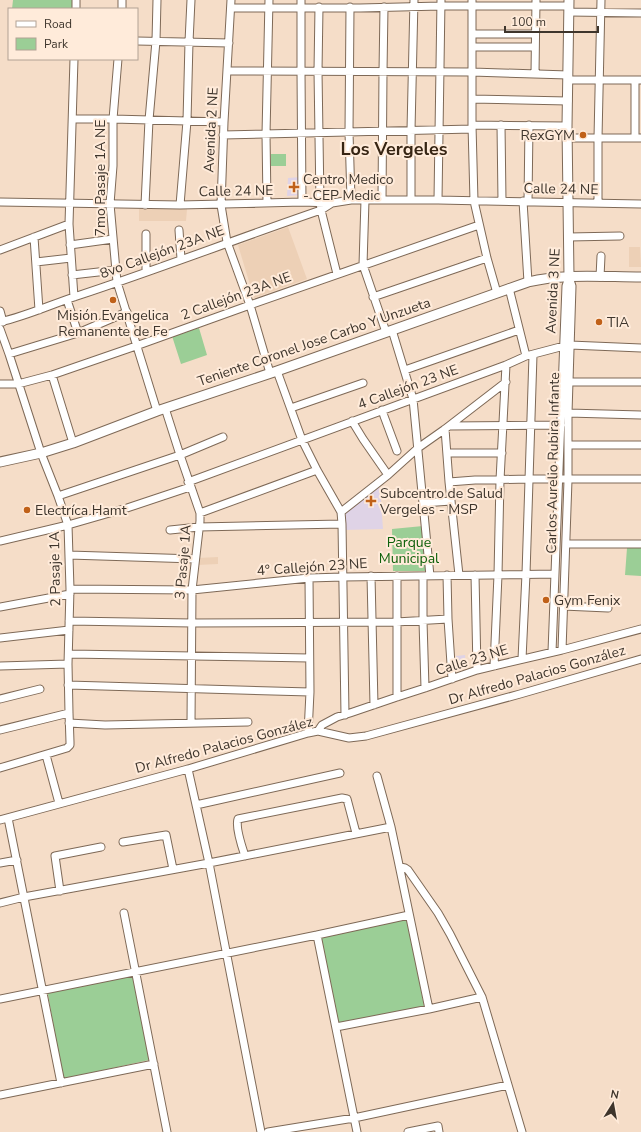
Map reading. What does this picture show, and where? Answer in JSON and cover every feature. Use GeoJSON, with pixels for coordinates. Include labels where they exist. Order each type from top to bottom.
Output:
{"type":"FeatureCollection","features":[{"type":"Feature","properties":{"kind":"street"},"geometry":{"type":"LineString","coordinates":[[145,205],[149,120],[158,0]]}},
{"type":"Feature","properties":{"kind":"street"},"geometry":{"type":"LineString","coordinates":[[180,205],[187,121],[188,42],[191,0]]}},
{"type":"Feature","properties":{"kind":"street","name":"Avenida 2 NE"},"geometry":{"type":"LineString","coordinates":[[231,0],[223,135],[221,205],[227,242],[274,372],[291,408],[302,440],[341,512]]}},
{"type":"Feature","properties":{"kind":"street"},"geometry":{"type":"LineString","coordinates":[[598,203],[599,80],[602,0]]}},
{"type":"Feature","properties":{"kind":"street"},"geometry":{"type":"LineString","coordinates":[[411,200],[414,3]]}},
{"type":"Feature","properties":{"kind":"street"},"geometry":{"type":"LineString","coordinates":[[438,200],[441,3]]}},
{"type":"Feature","properties":{"kind":"street"},"geometry":{"type":"LineString","coordinates":[[472,3],[472,127],[474,201],[486,258],[497,292]]}},
{"type":"Feature","properties":{"kind":"street"},"geometry":{"type":"LineString","coordinates":[[231,8],[269,4],[301,4],[319,7],[331,4],[350,7],[360,4],[536,3],[569,6],[601,12],[641,13]]}},
{"type":"Feature","properties":{"kind":"street"},"geometry":{"type":"LineString","coordinates":[[535,74],[536,3]]}},
{"type":"Feature","properties":{"kind":"street"},"geometry":{"type":"LineString","coordinates":[[267,203],[266,134],[269,4]]}},
{"type":"Feature","properties":{"kind":"street"},"geometry":{"type":"LineString","coordinates":[[301,4],[302,202]]}},
{"type":"Feature","properties":{"kind":"street"},"geometry":{"type":"LineString","coordinates":[[382,200],[382,72],[386,5]]}},
{"type":"Feature","properties":{"kind":"street"},"geometry":{"type":"LineString","coordinates":[[569,6],[567,126],[569,237],[620,236]]}},
{"type":"Feature","properties":{"kind":"street"},"geometry":{"type":"LineString","coordinates":[[319,7],[318,71],[320,206],[337,274]]}},
{"type":"Feature","properties":{"kind":"street"},"geometry":{"type":"LineString","coordinates":[[350,7],[351,200]]}},
{"type":"Feature","properties":{"kind":"street"},"geometry":{"type":"LineString","coordinates":[[472,34],[535,34]]}},
{"type":"Feature","properties":{"kind":"street"},"geometry":{"type":"LineString","coordinates":[[138,41],[229,43]]}},
{"type":"Feature","properties":{"kind":"street"},"geometry":{"type":"LineString","coordinates":[[472,47],[535,47]]}},
{"type":"Feature","properties":{"kind":"street"},"geometry":{"type":"LineString","coordinates":[[74,60],[69,224],[74,297]]}},
{"type":"Feature","properties":{"kind":"street","name":"7mo Pasaje 1A NE"},"geometry":{"type":"LineString","coordinates":[[118,60],[113,119],[113,166],[110,204],[117,282],[136,346],[161,410]]}},
{"type":"Feature","properties":{"kind":"street"},"geometry":{"type":"LineString","coordinates":[[227,71],[472,72],[535,74],[599,80],[638,80],[638,138],[567,138]]}},
{"type":"Feature","properties":{"kind":"street"},"geometry":{"type":"LineString","coordinates":[[472,99],[568,101]]}},
{"type":"Feature","properties":{"kind":"street"},"geometry":{"type":"LineString","coordinates":[[73,119],[224,122]]}},
{"type":"Feature","properties":{"kind":"street"},"geometry":{"type":"LineString","coordinates":[[223,135],[439,129],[501,125],[567,126]]}},
{"type":"Feature","properties":{"kind":"street"},"geometry":{"type":"LineString","coordinates":[[501,125],[502,201]]}},
{"type":"Feature","properties":{"kind":"street"},"geometry":{"type":"LineString","coordinates":[[528,282],[525,202],[529,125]]}},
{"type":"Feature","properties":{"kind":"street","name":"Calle 24 NE"},"geometry":{"type":"LineString","coordinates":[[0,202],[145,205],[221,205],[302,202],[320,206],[332,202],[351,200],[438,200],[641,204]]}},
{"type":"Feature","properties":{"kind":"street"},"geometry":{"type":"LineString","coordinates":[[365,200],[363,265],[373,297],[405,370],[413,399],[423,503],[426,576],[423,622],[425,688]]}},
{"type":"Feature","properties":{"kind":"street","name":"8vo Callejón 23A NE"},"geometry":{"type":"LineString","coordinates":[[1,322],[146,272],[320,206]]}},
{"type":"Feature","properties":{"kind":"street"},"geometry":{"type":"LineString","coordinates":[[0,250],[69,224]]}},
{"type":"Feature","properties":{"kind":"street","name":"2 Callejón 23A NE"},"geometry":{"type":"LineString","coordinates":[[0,384],[18,384],[52,375],[479,225]]}},
{"type":"Feature","properties":{"kind":"street"},"geometry":{"type":"LineString","coordinates":[[179,230],[181,259]]}},
{"type":"Feature","properties":{"kind":"street"},"geometry":{"type":"LineString","coordinates":[[146,234],[146,272]]}},
{"type":"Feature","properties":{"kind":"street"},"geometry":{"type":"LineString","coordinates":[[34,237],[39,310]]}},
{"type":"Feature","properties":{"kind":"street","name":"Avenida 3 NE"},"geometry":{"type":"LineString","coordinates":[[567,346],[566,286],[569,277],[569,237]]}},
{"type":"Feature","properties":{"kind":"street"},"geometry":{"type":"LineString","coordinates":[[70,245],[113,239]]}},
{"type":"Feature","properties":{"kind":"street"},"geometry":{"type":"LineString","coordinates":[[600,277],[601,256]]}},
{"type":"Feature","properties":{"kind":"street"},"geometry":{"type":"LineString","coordinates":[[36,262],[71,258]]}},
{"type":"Feature","properties":{"kind":"street"},"geometry":{"type":"LineString","coordinates":[[373,297],[486,258]]}},
{"type":"Feature","properties":{"kind":"street"},"geometry":{"type":"LineString","coordinates":[[72,275],[116,270]]}},
{"type":"Feature","properties":{"kind":"street","name":"Teniente Coronel Jose Carbo Y Unzueta"},"geometry":{"type":"LineString","coordinates":[[0,462],[41,453],[73,443],[161,410],[274,372],[528,282],[545,278],[641,277]]}},
{"type":"Feature","properties":{"kind":"street"},"geometry":{"type":"LineString","coordinates":[[509,288],[519,330],[530,356],[531,425],[522,659]]}},
{"type":"Feature","properties":{"kind":"street"},"geometry":{"type":"LineString","coordinates":[[67,300],[78,333]]}},
{"type":"Feature","properties":{"kind":"street"},"geometry":{"type":"LineString","coordinates":[[0,311],[1,322]]}},
{"type":"Feature","properties":{"kind":"street"},"geometry":{"type":"LineString","coordinates":[[9,354],[78,333],[127,312]]}},
{"type":"Feature","properties":{"kind":"street","name":"2 Pasaje 1A"},"geometry":{"type":"LineString","coordinates":[[0,329],[41,453],[68,525],[70,591],[68,630],[69,747],[0,768]]}},
{"type":"Feature","properties":{"kind":"street"},"geometry":{"type":"LineString","coordinates":[[405,370],[519,330]]}},
{"type":"Feature","properties":{"kind":"street","name":"4 Callejón 23 NE"},"geometry":{"type":"LineString","coordinates":[[0,541],[68,525],[127,508],[352,421],[530,356],[567,346],[641,348]]}},
{"type":"Feature","properties":{"kind":"street","name":"Carlos Aurelio Rubira Infante"},"geometry":{"type":"LineString","coordinates":[[562,650],[568,480],[569,382],[567,346]]}},
{"type":"Feature","properties":{"kind":"street","name":"Carlos Aurelio Rubira Infante"},"geometry":{"type":"LineString","coordinates":[[552,652],[561,425],[567,346]]}},
{"type":"Feature","properties":{"kind":"street"},"geometry":{"type":"LineString","coordinates":[[494,666],[500,480],[506,366]]}},
{"type":"Feature","properties":{"kind":"street"},"geometry":{"type":"LineString","coordinates":[[52,375],[73,443]]}},
{"type":"Feature","properties":{"kind":"street"},"geometry":{"type":"LineString","coordinates":[[345,714],[341,512],[388,475],[418,448],[506,382]]}},
{"type":"Feature","properties":{"kind":"street"},"geometry":{"type":"LineString","coordinates":[[569,382],[641,382]]}},
{"type":"Feature","properties":{"kind":"street"},"geometry":{"type":"LineString","coordinates":[[291,408],[363,383]]}},
{"type":"Feature","properties":{"kind":"street","name":"3 Pasaje 1A"},"geometry":{"type":"LineString","coordinates":[[161,410],[180,455],[200,513],[192,590],[191,723]]}},
{"type":"Feature","properties":{"kind":"street"},"geometry":{"type":"LineString","coordinates":[[382,410],[397,451]]}},
{"type":"Feature","properties":{"kind":"street"},"geometry":{"type":"LineString","coordinates":[[568,413],[641,415]]}},
{"type":"Feature","properties":{"kind":"street"},"geometry":{"type":"LineString","coordinates":[[352,421],[362,439],[388,475]]}},
{"type":"Feature","properties":{"kind":"street"},"geometry":{"type":"LineString","coordinates":[[447,427],[561,425]]}},
{"type":"Feature","properties":{"kind":"street"},"geometry":{"type":"LineString","coordinates":[[447,427],[449,482],[459,575]]}},
{"type":"Feature","properties":{"kind":"street"},"geometry":{"type":"LineString","coordinates":[[58,496],[180,455],[223,437]]}},
{"type":"Feature","properties":{"kind":"street"},"geometry":{"type":"LineString","coordinates":[[568,445],[641,445]]}},
{"type":"Feature","properties":{"kind":"street"},"geometry":{"type":"LineString","coordinates":[[447,453],[502,453]]}},
{"type":"Feature","properties":{"kind":"street"},"geometry":{"type":"LineString","coordinates":[[200,513],[317,470]]}},
{"type":"Feature","properties":{"kind":"street"},"geometry":{"type":"LineString","coordinates":[[449,482],[529,479],[641,479]]}},
{"type":"Feature","properties":{"kind":"street"},"geometry":{"type":"LineString","coordinates":[[423,503],[451,501]]}},
{"type":"Feature","properties":{"kind":"street"},"geometry":{"type":"LineString","coordinates":[[170,530],[199,527],[342,524]]}},
{"type":"Feature","properties":{"kind":"street"},"geometry":{"type":"LineString","coordinates":[[566,544],[641,544]]}},
{"type":"Feature","properties":{"kind":"street"},"geometry":{"type":"LineString","coordinates":[[69,555],[195,559]]}},
{"type":"Feature","properties":{"kind":"street","name":"4° Callejón 23 NE"},"geometry":{"type":"LineString","coordinates":[[0,607],[70,591],[192,590],[309,578],[555,574]]}},
{"type":"Feature","properties":{"kind":"street"},"geometry":{"type":"LineString","coordinates":[[447,575],[452,679]]}},
{"type":"Feature","properties":{"kind":"street"},"geometry":{"type":"LineString","coordinates":[[475,575],[476,670]]}},
{"type":"Feature","properties":{"kind":"street"},"geometry":{"type":"LineString","coordinates":[[371,576],[374,705]]}},
{"type":"Feature","properties":{"kind":"street"},"geometry":{"type":"LineString","coordinates":[[397,576],[397,697]]}},
{"type":"Feature","properties":{"kind":"street"},"geometry":{"type":"LineString","coordinates":[[308,733],[310,692],[309,578]]}},
{"type":"Feature","properties":{"kind":"street"},"geometry":{"type":"LineString","coordinates":[[563,606],[608,608]]}},
{"type":"Feature","properties":{"kind":"street"},"geometry":{"type":"LineString","coordinates":[[69,621],[192,623],[423,622],[448,620]]}},
{"type":"Feature","properties":{"kind":"street","name":"Calle 23 NE"},"geometry":{"type":"LineString","coordinates":[[318,731],[322,725],[345,714],[476,670],[562,650],[641,629]]}},
{"type":"Feature","properties":{"kind":"street"},"geometry":{"type":"LineString","coordinates":[[0,638],[68,630]]}},
{"type":"Feature","properties":{"kind":"street"},"geometry":{"type":"LineString","coordinates":[[69,654],[309,658]]}},
{"type":"Feature","properties":{"kind":"street","name":"Dr Alfredo Palacios González"},"geometry":{"type":"LineString","coordinates":[[0,820],[188,769],[308,733],[318,731],[349,738],[366,736],[641,659]]}},
{"type":"Feature","properties":{"kind":"street"},"geometry":{"type":"LineString","coordinates":[[0,666],[68,664]]}},
{"type":"Feature","properties":{"kind":"street"},"geometry":{"type":"LineString","coordinates":[[68,685],[310,692]]}},
{"type":"Feature","properties":{"kind":"street"},"geometry":{"type":"LineString","coordinates":[[0,699],[40,689]]}},
{"type":"Feature","properties":{"kind":"street"},"geometry":{"type":"LineString","coordinates":[[0,730],[69,713]]}},
{"type":"Feature","properties":{"kind":"street"},"geometry":{"type":"LineString","coordinates":[[69,723],[105,724],[248,722]]}},
{"type":"Feature","properties":{"kind":"street"},"geometry":{"type":"LineString","coordinates":[[46,755],[59,803]]}},
{"type":"Feature","properties":{"kind":"street"},"geometry":{"type":"LineString","coordinates":[[188,769],[210,863],[226,954],[261,1132]]}},
{"type":"Feature","properties":{"kind":"street"},"geometry":{"type":"LineString","coordinates":[[196,805],[340,773]]}},
{"type":"Feature","properties":{"kind":"street"},"geometry":{"type":"LineString","coordinates":[[377,776],[400,867],[429,1009]]}},
{"type":"Feature","properties":{"kind":"street"},"geometry":{"type":"LineString","coordinates":[[244,856],[237,827],[238,819],[342,798],[347,799],[356,833]]}},
{"type":"Feature","properties":{"kind":"street"},"geometry":{"type":"LineString","coordinates":[[8,818],[61,1083]]}},
{"type":"Feature","properties":{"kind":"street"},"geometry":{"type":"LineString","coordinates":[[0,902],[210,863],[391,827]]}},
{"type":"Feature","properties":{"kind":"street"},"geometry":{"type":"LineString","coordinates":[[123,842],[166,835],[173,870]]}},
{"type":"Feature","properties":{"kind":"street"},"geometry":{"type":"LineString","coordinates":[[60,891],[55,856],[101,847]]}},
{"type":"Feature","properties":{"kind":"street"},"geometry":{"type":"LineString","coordinates":[[0,864],[17,860]]}},
{"type":"Feature","properties":{"kind":"street"},"geometry":{"type":"LineString","coordinates":[[400,867],[408,870],[438,913],[482,997],[522,1132]]}},
{"type":"Feature","properties":{"kind":"street"},"geometry":{"type":"LineString","coordinates":[[124,913],[167,1132]]}},
{"type":"Feature","properties":{"kind":"street"},"geometry":{"type":"LineString","coordinates":[[0,999],[226,954],[409,915]]}},
{"type":"Feature","properties":{"kind":"street"},"geometry":{"type":"LineString","coordinates":[[317,935],[357,1132]]}},
{"type":"Feature","properties":{"kind":"street"},"geometry":{"type":"LineString","coordinates":[[336,1027],[482,997]]}},
{"type":"Feature","properties":{"kind":"street"},"geometry":{"type":"LineString","coordinates":[[0,1095],[154,1064]]}},
{"type":"Feature","properties":{"kind":"street"},"geometry":{"type":"LineString","coordinates":[[268,1132],[354,1118],[508,1085]]}},
{"type":"Feature","properties":{"kind":"street"},"geometry":{"type":"LineString","coordinates":[[408,1132],[438,1126],[438,1132]]}},
{"type":"Feature","properties":{"kind":"shaded area","name":"Centro Medico - CEP Medic"},"geometry":{"type":"Polygon","coordinates":[[[301,177],[301,195],[287,196],[288,178],[301,177]]]}},
{"type":"Feature","properties":{"kind":"shaded area"},"geometry":{"type":"Polygon","coordinates":[[[139,209],[187,209],[186,221],[139,221],[139,209]]]}},
{"type":"Feature","properties":{"kind":"shaded area"},"geometry":{"type":"Polygon","coordinates":[[[288,227],[307,279],[254,298],[238,245],[288,227]]]}},
{"type":"Feature","properties":{"kind":"shaded area"},"geometry":{"type":"Polygon","coordinates":[[[629,247],[640,247],[641,267],[629,267],[629,247]]]}},
{"type":"Feature","properties":{"kind":"shaded area","name":"Subcentro de Salud Vergeles - MSP"},"geometry":{"type":"Polygon","coordinates":[[[380,487],[383,529],[344,530],[343,515],[380,487]]]}},
{"type":"Feature","properties":{"kind":"shaded area"},"geometry":{"type":"Polygon","coordinates":[[[218,557],[218,564],[197,565],[198,558],[218,557]]]}},
{"type":"Feature","properties":{"kind":"shaded area"},"geometry":{"type":"Polygon","coordinates":[[[465,655],[466,668],[457,669],[456,656],[465,655]]]}},
{"type":"Feature","properties":{"kind":"green space"},"geometry":{"type":"Polygon","coordinates":[[[13,0],[73,0],[73,8],[12,8],[13,0]]]}},
{"type":"Feature","properties":{"kind":"green space"},"geometry":{"type":"Polygon","coordinates":[[[271,154],[286,154],[286,166],[271,166],[271,154]]]}},
{"type":"Feature","properties":{"kind":"green space"},"geometry":{"type":"Polygon","coordinates":[[[199,328],[207,355],[181,364],[172,336],[199,328]]]}},
{"type":"Feature","properties":{"kind":"green space","name":"Parque Municipal"},"geometry":{"type":"Polygon","coordinates":[[[423,526],[426,571],[393,571],[392,529],[423,526]]]}},
{"type":"Feature","properties":{"kind":"green space"},"geometry":{"type":"Polygon","coordinates":[[[627,548],[641,548],[641,576],[625,575],[627,548]]]}},
{"type":"Feature","properties":{"kind":"green space"},"geometry":{"type":"Polygon","coordinates":[[[407,918],[424,1006],[338,1023],[320,935],[407,918]]]}},
{"type":"Feature","properties":{"kind":"green space"},"geometry":{"type":"Polygon","coordinates":[[[132,974],[149,1060],[63,1079],[47,989],[132,974]]]}},
{"type":"Feature","properties":{"kind":"place","name":"RexGYM"},"geometry":{"type":"Point","coordinates":[583,135]}},
{"type":"Feature","properties":{"kind":"place","name":"Centro Medico - CEP Medic"},"geometry":{"type":"Point","coordinates":[294,187]}},
{"type":"Feature","properties":{"kind":"place","name":"Misión Evangelica Remanente de Fe"},"geometry":{"type":"Point","coordinates":[113,300]}},
{"type":"Feature","properties":{"kind":"place","name":"TIA"},"geometry":{"type":"Point","coordinates":[599,322]}},
{"type":"Feature","properties":{"kind":"place","name":"Subcentro de Salud Vergeles - MSP"},"geometry":{"type":"Point","coordinates":[371,501]}},
{"type":"Feature","properties":{"kind":"place","name":"Electríca Hamt"},"geometry":{"type":"Point","coordinates":[27,510]}},
{"type":"Feature","properties":{"kind":"place","name":"Gym Fenix"},"geometry":{"type":"Point","coordinates":[546,600]}},
{"type":"Feature","properties":{"kind":"district","name":"Los Vergeles"},"geometry":{"type":"Point","coordinates":[394,149]}}]}
